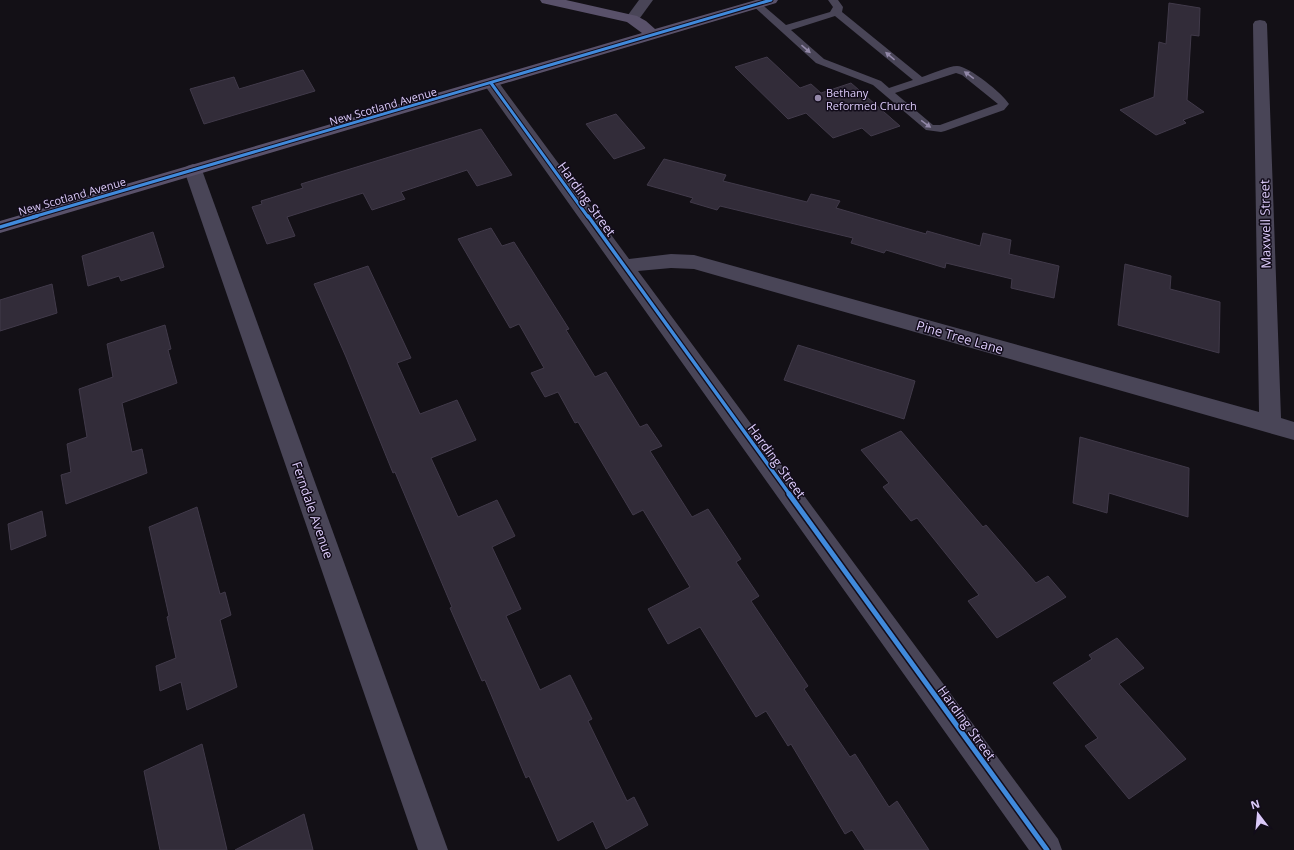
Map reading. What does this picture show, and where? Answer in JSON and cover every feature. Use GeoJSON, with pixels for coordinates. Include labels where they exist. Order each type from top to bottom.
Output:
{"type":"FeatureCollection","features":[{"type":"Feature","properties":{"kind":"street"},"geometry":{"type":"LineString","coordinates":[[547,0],[632,19],[641,24],[653,35]]}},
{"type":"Feature","properties":{"kind":"street"},"geometry":{"type":"LineString","coordinates":[[632,19],[646,0]]}},
{"type":"Feature","properties":{"kind":"street","name":"New Scotland Avenue"},"geometry":{"type":"LineString","coordinates":[[0,227],[491,84],[771,0]]}},
{"type":"Feature","properties":{"kind":"street","name":"Maxwell Street"},"geometry":{"type":"LineString","coordinates":[[1260,24],[1270,424]]}},
{"type":"Feature","properties":{"kind":"street","name":"Harding Street"},"geometry":{"type":"LineString","coordinates":[[491,84],[1047,850]]}},
{"type":"Feature","properties":{"kind":"street","name":"Ferndale Avenue"},"geometry":{"type":"LineString","coordinates":[[193,170],[433,850]]}},
{"type":"Feature","properties":{"kind":"street","name":"Pine Tree Lane"},"geometry":{"type":"LineString","coordinates":[[623,266],[671,261],[694,262],[1294,431]]}},
{"type":"Feature","properties":{"kind":"lane"},"geometry":{"type":"LineString","coordinates":[[833,0],[838,7],[836,12]]}},
{"type":"Feature","properties":{"kind":"lane"},"geometry":{"type":"LineString","coordinates":[[756,4],[823,63],[873,82],[888,92],[927,126],[934,129],[941,129],[1000,108],[1003,105],[1001,100],[961,70],[953,70],[888,92]]}},
{"type":"Feature","properties":{"kind":"lane"},"geometry":{"type":"LineString","coordinates":[[784,29],[836,12]]}},
{"type":"Feature","properties":{"kind":"lane"},"geometry":{"type":"LineString","coordinates":[[836,12],[920,81]]}},
{"type":"Feature","properties":{"kind":"building"},"geometry":{"type":"Polygon","coordinates":[[[1169,3],[1200,8],[1199,36],[1191,35],[1187,100],[1204,112],[1183,120],[1186,123],[1156,135],[1120,110],[1154,97],[1159,42],[1166,44],[1169,3]]]}},
{"type":"Feature","properties":{"kind":"building","name":"Bethany Reformed Church"},"geometry":{"type":"Polygon","coordinates":[[[767,57],[800,88],[811,84],[821,93],[851,83],[900,126],[871,136],[862,128],[833,138],[806,113],[788,119],[735,67],[767,57]]]}},
{"type":"Feature","properties":{"kind":"building"},"geometry":{"type":"Polygon","coordinates":[[[303,70],[315,91],[204,124],[190,89],[234,77],[239,89],[303,70]]]}},
{"type":"Feature","properties":{"kind":"building"},"geometry":{"type":"Polygon","coordinates":[[[616,114],[645,148],[614,159],[586,124],[616,114]]]}},
{"type":"Feature","properties":{"kind":"building"},"geometry":{"type":"Polygon","coordinates":[[[481,129],[512,175],[477,186],[467,170],[401,192],[405,199],[372,210],[363,193],[287,217],[295,236],[267,244],[252,207],[262,204],[261,201],[303,188],[301,184],[481,129]]]}},
{"type":"Feature","properties":{"kind":"building"},"geometry":{"type":"Polygon","coordinates":[[[664,159],[726,175],[723,181],[807,202],[811,194],[840,201],[836,208],[926,234],[927,231],[980,246],[983,233],[1011,240],[1009,254],[1059,266],[1054,298],[1011,288],[1012,279],[946,263],[945,268],[886,250],[884,253],[851,243],[853,238],[720,206],[717,210],[690,202],[693,198],[647,185],[664,159]]]}},
{"type":"Feature","properties":{"kind":"building"},"geometry":{"type":"Polygon","coordinates":[[[491,228],[502,246],[514,242],[569,329],[566,330],[595,377],[606,372],[640,427],[647,424],[662,446],[650,451],[692,517],[708,509],[741,559],[736,562],[759,596],[751,601],[808,686],[804,689],[850,757],[855,754],[889,807],[897,801],[929,850],[865,850],[852,830],[845,834],[791,744],[788,746],[766,711],[756,717],[700,627],[668,644],[648,609],[690,587],[643,510],[633,515],[578,422],[575,423],[558,392],[545,397],[531,373],[544,368],[519,324],[510,328],[458,239],[491,228]]]}},
{"type":"Feature","properties":{"kind":"building"},"geometry":{"type":"Polygon","coordinates":[[[153,232],[164,267],[121,281],[119,276],[88,286],[82,256],[153,232]]]}},
{"type":"Feature","properties":{"kind":"building"},"geometry":{"type":"Polygon","coordinates":[[[1125,264],[1171,276],[1170,289],[1220,302],[1219,353],[1118,325],[1125,264]]]}},
{"type":"Feature","properties":{"kind":"building"},"geometry":{"type":"Polygon","coordinates":[[[368,266],[411,358],[397,363],[420,414],[457,400],[476,440],[431,458],[458,517],[497,500],[515,536],[492,547],[521,609],[506,616],[540,690],[570,675],[592,719],[588,721],[627,801],[634,797],[648,825],[606,849],[593,821],[558,841],[529,776],[526,778],[485,680],[482,681],[450,608],[452,607],[395,472],[393,473],[346,357],[314,284],[368,266]]]}},
{"type":"Feature","properties":{"kind":"building"},"geometry":{"type":"Polygon","coordinates":[[[52,284],[57,313],[0,331],[0,300],[52,284]]]}},
{"type":"Feature","properties":{"kind":"building"},"geometry":{"type":"Polygon","coordinates":[[[165,325],[171,349],[168,350],[177,383],[122,403],[132,452],[142,449],[147,473],[66,504],[61,475],[71,472],[67,444],[87,437],[79,389],[113,377],[107,344],[165,325]]]}},
{"type":"Feature","properties":{"kind":"building"},"geometry":{"type":"Polygon","coordinates":[[[798,345],[915,381],[904,419],[784,380],[798,345]]]}},
{"type":"Feature","properties":{"kind":"building"},"geometry":{"type":"Polygon","coordinates":[[[901,431],[983,527],[986,525],[1036,583],[1048,576],[1066,597],[997,638],[968,601],[979,595],[917,518],[911,521],[883,487],[889,483],[861,450],[901,431]]]}},
{"type":"Feature","properties":{"kind":"building"},"geometry":{"type":"Polygon","coordinates":[[[1080,437],[1189,468],[1188,517],[1109,493],[1107,513],[1073,503],[1080,437]]]}},
{"type":"Feature","properties":{"kind":"building"},"geometry":{"type":"Polygon","coordinates":[[[197,507],[220,594],[225,592],[231,615],[220,620],[237,687],[187,710],[181,682],[160,691],[156,666],[176,658],[167,617],[169,616],[149,527],[197,507]]]}},
{"type":"Feature","properties":{"kind":"building"},"geometry":{"type":"Polygon","coordinates":[[[42,511],[46,536],[11,550],[8,524],[42,511]]]}},
{"type":"Feature","properties":{"kind":"building"},"geometry":{"type":"Polygon","coordinates":[[[1117,638],[1144,668],[1119,684],[1186,759],[1129,799],[1085,746],[1098,738],[1053,683],[1092,659],[1089,655],[1117,638]]]}},
{"type":"Feature","properties":{"kind":"building"},"geometry":{"type":"Polygon","coordinates":[[[202,744],[227,850],[160,850],[144,771],[202,744]]]}},
{"type":"Feature","properties":{"kind":"building"},"geometry":{"type":"Polygon","coordinates":[[[304,814],[313,850],[235,850],[304,814]]]}},
{"type":"Feature","properties":{"kind":"cycle path"},"geometry":{"type":"LineString","coordinates":[[0,227],[771,0]]}},
{"type":"Feature","properties":{"kind":"cycle path"},"geometry":{"type":"LineString","coordinates":[[491,83],[1047,850]]}},
{"type":"Feature","properties":{"kind":"place","name":"Bethany Reformed Church"},"geometry":{"type":"Point","coordinates":[818,98]}}]}
